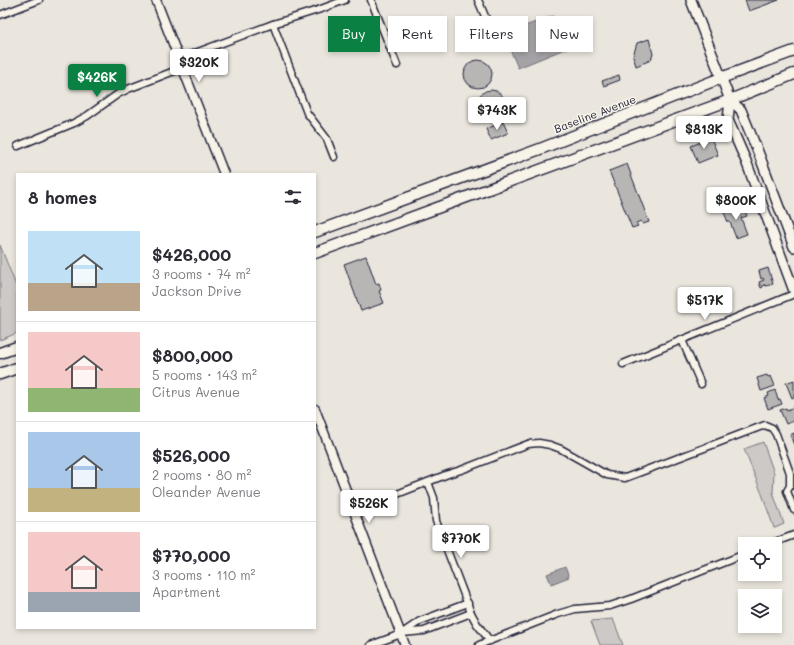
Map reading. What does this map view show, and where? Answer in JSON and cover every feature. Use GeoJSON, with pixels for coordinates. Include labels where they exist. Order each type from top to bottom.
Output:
{"type":"FeatureCollection","features":[{"type":"Feature","properties":{"kind":"main road"},"geometry":{"type":"LineString","coordinates":[[691,0],[730,100],[741,110],[794,247]]}},
{"type":"Feature","properties":{"kind":"main road","name":"Baseline Avenue"},"geometry":{"type":"LineString","coordinates":[[316,232],[540,149],[794,50]]}},
{"type":"Feature","properties":{"kind":"main road"},"geometry":{"type":"LineString","coordinates":[[316,253],[730,100],[794,74]]}},
{"type":"Feature","properties":{"kind":"main road"},"geometry":{"type":"LineString","coordinates":[[730,100],[728,120],[748,167],[794,292]]}},
{"type":"Feature","properties":{"kind":"main road"},"geometry":{"type":"LineString","coordinates":[[0,353],[16,347]]}},
{"type":"Feature","properties":{"kind":"main road"},"geometry":{"type":"LineString","coordinates":[[0,374],[16,368]]}},
{"type":"Feature","properties":{"kind":"street"},"geometry":{"type":"LineString","coordinates":[[0,15],[39,0]]}},
{"type":"Feature","properties":{"kind":"street"},"geometry":{"type":"LineString","coordinates":[[156,0],[224,173]]}},
{"type":"Feature","properties":{"kind":"street"},"geometry":{"type":"LineString","coordinates":[[179,59],[272,24],[345,0]]}},
{"type":"Feature","properties":{"kind":"street"},"geometry":{"type":"LineString","coordinates":[[371,0],[397,65]]}},
{"type":"Feature","properties":{"kind":"street"},"geometry":{"type":"LineString","coordinates":[[478,0],[485,16]]}},
{"type":"Feature","properties":{"kind":"street"},"geometry":{"type":"LineString","coordinates":[[272,24],[307,112],[327,139],[334,157]]}},
{"type":"Feature","properties":{"kind":"street"},"geometry":{"type":"LineString","coordinates":[[18,146],[74,123],[128,89],[182,68]]}},
{"type":"Feature","properties":{"kind":"street"},"geometry":{"type":"LineString","coordinates":[[623,364],[794,292]]}},
{"type":"Feature","properties":{"kind":"street"},"geometry":{"type":"LineString","coordinates":[[682,340],[701,384]]}},
{"type":"Feature","properties":{"kind":"street"},"geometry":{"type":"LineString","coordinates":[[316,412],[405,645]]}},
{"type":"Feature","properties":{"kind":"street"},"geometry":{"type":"LineString","coordinates":[[354,511],[528,444],[539,443],[550,445],[561,449],[607,475],[625,478],[765,425],[772,428],[776,434],[793,472],[790,486],[787,491],[794,510]]}},
{"type":"Feature","properties":{"kind":"street"},"geometry":{"type":"LineString","coordinates":[[428,482],[434,498],[436,521],[471,613],[477,624],[490,641]]}},
{"type":"Feature","properties":{"kind":"street"},"geometry":{"type":"LineString","coordinates":[[782,540],[794,535]]}},
{"type":"Feature","properties":{"kind":"street"},"geometry":{"type":"LineString","coordinates":[[480,645],[558,614],[575,609],[610,606],[631,599],[738,557]]}},
{"type":"Feature","properties":{"kind":"street"},"geometry":{"type":"LineString","coordinates":[[401,634],[420,621],[468,602]]}},
{"type":"Feature","properties":{"kind":"street"},"geometry":{"type":"LineString","coordinates":[[371,645],[401,634],[424,631],[471,613]]}},
{"type":"Feature","properties":{"kind":"street"},"geometry":{"type":"LineString","coordinates":[[434,616],[438,626]]}},
{"type":"Feature","properties":{"kind":"shaded area"},"geometry":{"type":"Polygon","coordinates":[[[536,22],[536,52],[557,52],[518,68],[511,52],[528,52],[528,25],[536,22]]]}},
{"type":"Feature","properties":{"kind":"shaded area"},"geometry":{"type":"Polygon","coordinates":[[[0,245],[16,285],[16,333],[0,340],[0,245]]]}},
{"type":"Feature","properties":{"kind":"shaded area"},"geometry":{"type":"Polygon","coordinates":[[[763,442],[774,473],[773,493],[784,524],[775,528],[744,449],[763,442]]]}},
{"type":"Feature","properties":{"kind":"shaded area"},"geometry":{"type":"Polygon","coordinates":[[[565,567],[569,577],[551,584],[547,574],[565,567]]]}},
{"type":"Feature","properties":{"kind":"shaded area"},"geometry":{"type":"Polygon","coordinates":[[[613,619],[623,645],[600,645],[591,621],[613,619]]]}},
{"type":"Feature","properties":{"kind":"building"},"geometry":{"type":"Polygon","coordinates":[[[745,0],[779,0],[749,11],[745,0]]]}},
{"type":"Feature","properties":{"kind":"building"},"geometry":{"type":"Polygon","coordinates":[[[649,39],[653,54],[651,60],[636,66],[633,56],[637,43],[649,39]]]}},
{"type":"Feature","properties":{"kind":"building"},"geometry":{"type":"Polygon","coordinates":[[[478,60],[488,64],[492,74],[488,84],[478,88],[468,84],[464,74],[468,64],[478,60]]]}},
{"type":"Feature","properties":{"kind":"building"},"geometry":{"type":"Polygon","coordinates":[[[619,75],[620,80],[604,86],[602,81],[619,75]]]}},
{"type":"Feature","properties":{"kind":"building"},"geometry":{"type":"Polygon","coordinates":[[[491,90],[501,94],[505,104],[501,114],[491,118],[481,114],[477,104],[481,94],[491,90]]]}},
{"type":"Feature","properties":{"kind":"building"},"geometry":{"type":"Polygon","coordinates":[[[503,122],[508,133],[491,140],[486,129],[503,122]]]}},
{"type":"Feature","properties":{"kind":"building"},"geometry":{"type":"Polygon","coordinates":[[[711,138],[718,155],[698,163],[691,146],[711,138]]]}},
{"type":"Feature","properties":{"kind":"building"},"geometry":{"type":"Polygon","coordinates":[[[627,164],[649,222],[643,224],[641,221],[636,223],[638,226],[632,228],[609,171],[627,164]]]}},
{"type":"Feature","properties":{"kind":"building"},"geometry":{"type":"Polygon","coordinates":[[[736,205],[740,213],[745,211],[747,216],[741,218],[747,234],[736,238],[730,222],[728,222],[723,210],[736,205]]]}},
{"type":"Feature","properties":{"kind":"building"},"geometry":{"type":"Polygon","coordinates":[[[366,256],[376,284],[379,283],[381,290],[379,291],[384,303],[361,311],[344,264],[366,256]]]}},
{"type":"Feature","properties":{"kind":"building"},"geometry":{"type":"Polygon","coordinates":[[[768,268],[773,284],[766,286],[763,285],[761,288],[759,282],[764,280],[763,278],[761,279],[759,271],[768,268]]]}},
{"type":"Feature","properties":{"kind":"building"},"geometry":{"type":"Polygon","coordinates":[[[767,375],[768,377],[771,376],[775,386],[761,391],[757,378],[767,375]]]}},
{"type":"Feature","properties":{"kind":"building"},"geometry":{"type":"Polygon","coordinates":[[[794,380],[794,397],[792,398],[786,383],[794,380]]]}},
{"type":"Feature","properties":{"kind":"building"},"geometry":{"type":"Polygon","coordinates":[[[775,390],[778,400],[780,399],[782,404],[768,409],[764,398],[769,396],[768,393],[775,390]]]}},
{"type":"Feature","properties":{"kind":"building"},"geometry":{"type":"Polygon","coordinates":[[[794,407],[794,421],[786,424],[780,410],[786,408],[787,410],[794,407]]]}},
{"type":"Feature","properties":{"kind":"building"},"geometry":{"type":"Polygon","coordinates":[[[794,433],[794,445],[790,435],[794,433]]]}}]}
